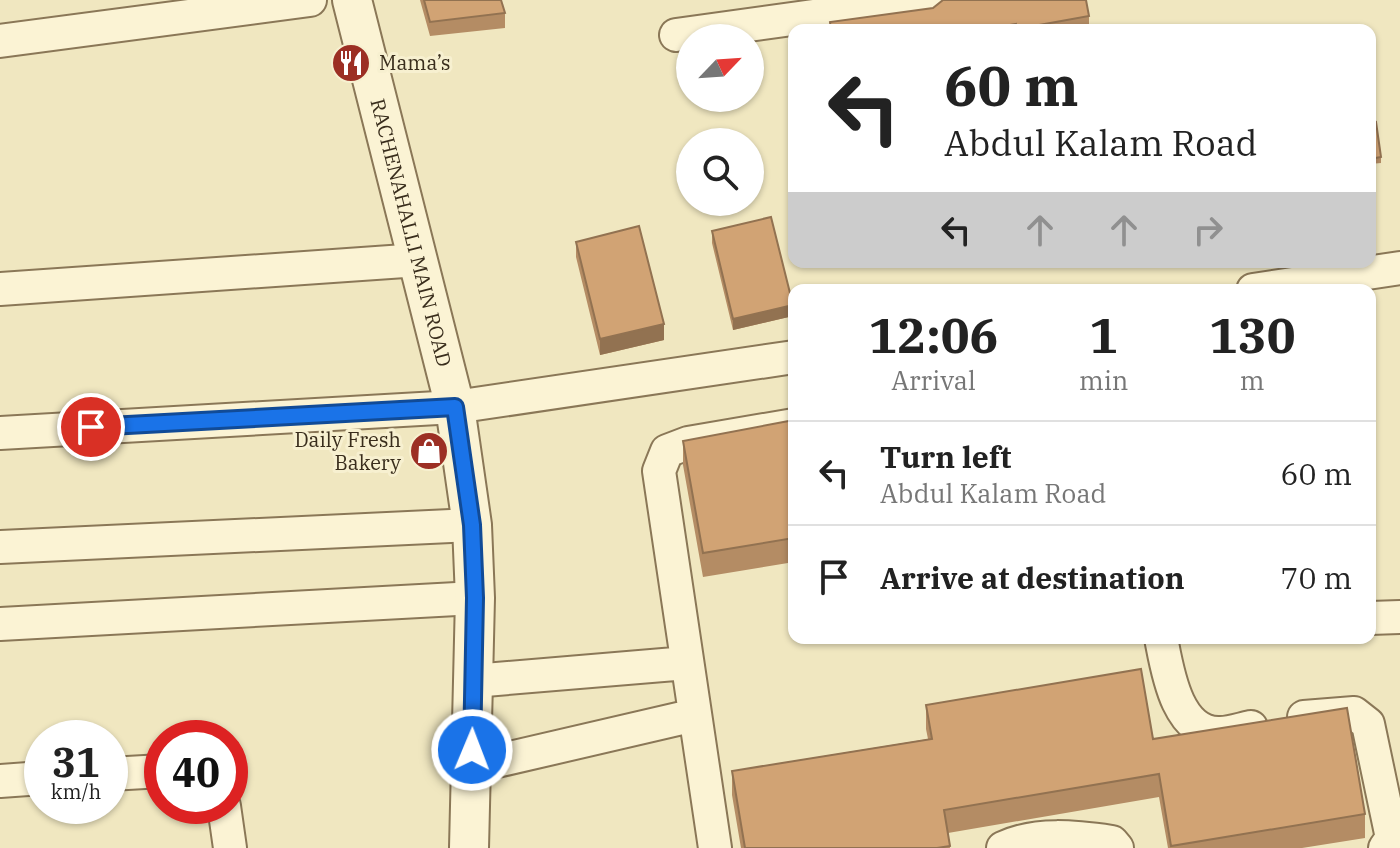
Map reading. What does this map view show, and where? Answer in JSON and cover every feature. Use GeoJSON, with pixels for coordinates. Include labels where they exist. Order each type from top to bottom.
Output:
{"type":"FeatureCollection","features":[{"type":"Feature","properties":{"kind":"street"},"geometry":{"type":"LineString","coordinates":[[0,41],[310,0]]}},
{"type":"Feature","properties":{"kind":"street","name":"RACHENAHALLI MAIN ROAD"},"geometry":{"type":"LineString","coordinates":[[352,0],[455,407],[472,525],[475,598],[469,848]]}},
{"type":"Feature","properties":{"kind":"street"},"geometry":{"type":"LineString","coordinates":[[756,24],[930,0]]}},
{"type":"Feature","properties":{"kind":"street"},"geometry":{"type":"LineString","coordinates":[[0,289],[419,260]]}},
{"type":"Feature","properties":{"kind":"street"},"geometry":{"type":"LineString","coordinates":[[1293,284],[1400,268]]}},
{"type":"Feature","properties":{"kind":"street"},"geometry":{"type":"LineString","coordinates":[[0,433],[455,407],[788,358]]}},
{"type":"Feature","properties":{"kind":"street"},"geometry":{"type":"LineString","coordinates":[[715,848],[659,471],[667,451],[688,443],[788,426]]}},
{"type":"Feature","properties":{"kind":"street"},"geometry":{"type":"LineString","coordinates":[[0,547],[472,525]]}},
{"type":"Feature","properties":{"kind":"street"},"geometry":{"type":"LineString","coordinates":[[0,624],[475,598]]}},
{"type":"Feature","properties":{"kind":"street"},"geometry":{"type":"LineString","coordinates":[[1376,618],[1400,617]]}},
{"type":"Feature","properties":{"kind":"street"},"geometry":{"type":"LineString","coordinates":[[1162,644],[1171,692],[1192,722],[1216,734],[1327,713],[1354,713],[1368,724],[1392,838],[1385,848]]}},
{"type":"Feature","properties":{"kind":"street"},"geometry":{"type":"LineString","coordinates":[[473,681],[687,663]]}},
{"type":"Feature","properties":{"kind":"street"},"geometry":{"type":"LineString","coordinates":[[471,767],[695,715]]}},
{"type":"Feature","properties":{"kind":"street"},"geometry":{"type":"LineString","coordinates":[[0,781],[24,779]]}},
{"type":"Feature","properties":{"kind":"street"},"geometry":{"type":"LineString","coordinates":[[227,824],[230,848]]}},
{"type":"Feature","properties":{"kind":"street"},"geometry":{"type":"LineString","coordinates":[[1003,848],[1019,840],[1073,837],[1112,842],[1117,848]]}},
{"type":"Feature","properties":{"kind":"building"},"geometry":{"type":"Polygon","coordinates":[[[424,0],[501,0],[505,13],[430,22],[424,0]]]}},
{"type":"Feature","properties":{"kind":"building"},"geometry":{"type":"Polygon","coordinates":[[[943,0],[1086,0],[1089,16],[1045,24],[830,24],[933,8],[943,0]]]}},
{"type":"Feature","properties":{"kind":"building"},"geometry":{"type":"Polygon","coordinates":[[[1376,122],[1381,157],[1376,158],[1376,122]]]}},
{"type":"Feature","properties":{"kind":"building"},"geometry":{"type":"Polygon","coordinates":[[[771,217],[788,285],[788,306],[733,319],[712,231],[771,217]]]}},
{"type":"Feature","properties":{"kind":"building"},"geometry":{"type":"Polygon","coordinates":[[[639,226],[664,324],[600,339],[576,242],[639,226]]]}},
{"type":"Feature","properties":{"kind":"building"},"geometry":{"type":"Polygon","coordinates":[[[788,421],[788,539],[703,553],[683,441],[788,421]]]}},
{"type":"Feature","properties":{"kind":"building"},"geometry":{"type":"Polygon","coordinates":[[[1141,669],[1153,739],[1347,708],[1365,814],[1171,846],[1159,774],[944,810],[950,846],[745,848],[732,771],[932,739],[926,705],[1141,669]]]}},
{"type":"Feature","properties":{"kind":"place","name":"Mama’s"},"geometry":{"type":"Point","coordinates":[351,63]}},
{"type":"Feature","properties":{"kind":"place","name":"Daily Fresh Bakery"},"geometry":{"type":"Point","coordinates":[429,451]}},
{"type":"Feature","properties":{"kind":"route"},"geometry":{"type":"LineString","coordinates":[[91,427],[455,407],[472,525],[475,598],[472,750]]}}]}
